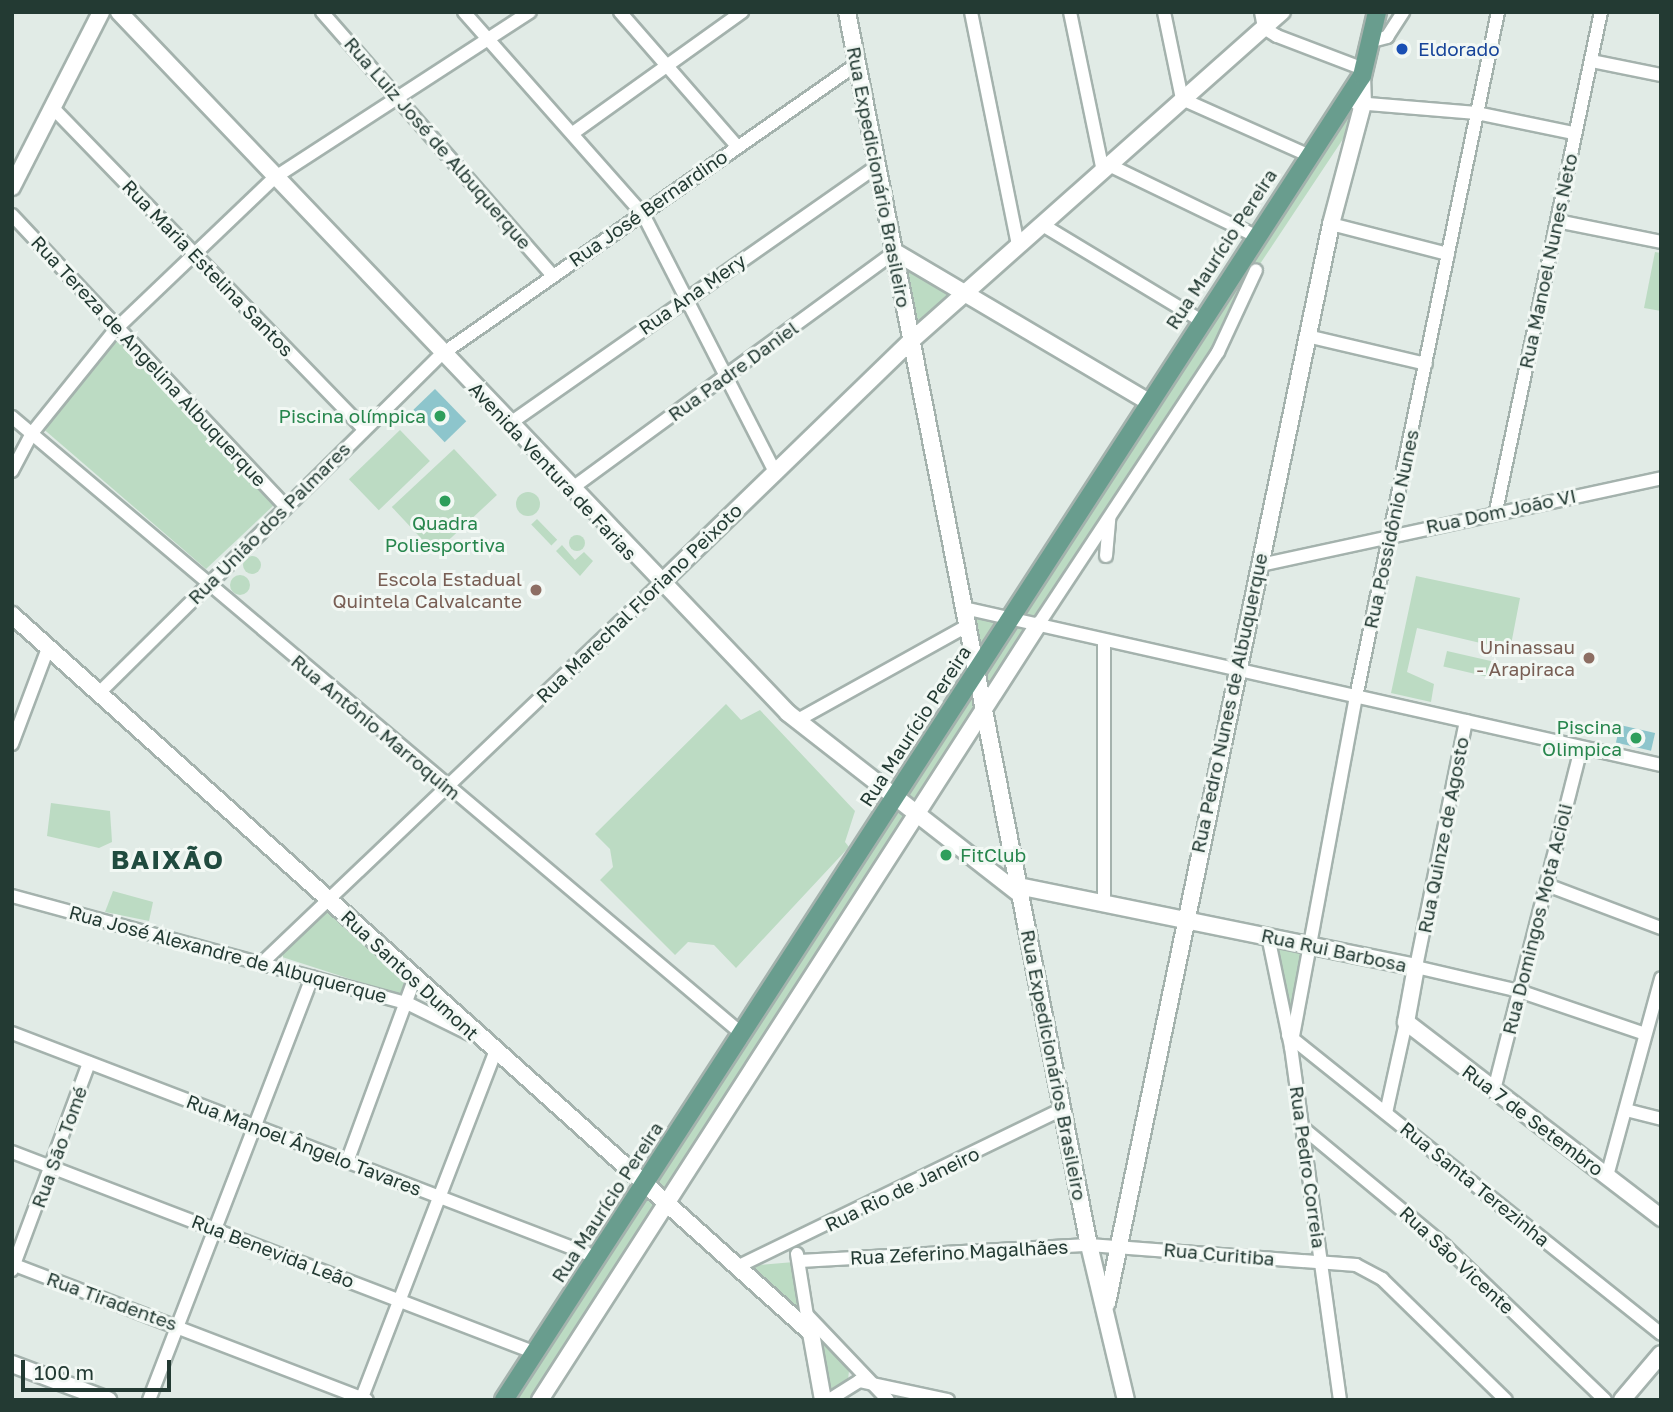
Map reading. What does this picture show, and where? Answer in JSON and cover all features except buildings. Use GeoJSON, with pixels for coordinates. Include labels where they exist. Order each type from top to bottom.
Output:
{"type":"FeatureCollection","features":[{"type":"Feature","properties":{"kind":"main road","name":"Rua Maurício Pereira"},"geometry":{"type":"LineString","coordinates":[[504,1400],[1254,235],[1344,103],[1363,72],[1377,12]]}},
{"type":"Feature","properties":{"kind":"street"},"geometry":{"type":"LineString","coordinates":[[12,187],[101,12]]}},
{"type":"Feature","properties":{"kind":"street","name":"Avenida Ventura de Farias"},"geometry":{"type":"LineString","coordinates":[[119,12],[660,584],[796,721],[894,798],[1019,890]]}},
{"type":"Feature","properties":{"kind":"street","name":"Rua Luiz José de Albuquerque"},"geometry":{"type":"LineString","coordinates":[[323,12],[552,275]]}},
{"type":"Feature","properties":{"kind":"street"},"geometry":{"type":"LineString","coordinates":[[464,12],[643,214],[724,377],[775,472]]}},
{"type":"Feature","properties":{"kind":"street"},"geometry":{"type":"LineString","coordinates":[[12,471],[32,433],[116,329],[193,252],[274,178],[530,12]]}},
{"type":"Feature","properties":{"kind":"street"},"geometry":{"type":"LineString","coordinates":[[620,12],[670,65],[737,145]]}},
{"type":"Feature","properties":{"kind":"street"},"geometry":{"type":"LineString","coordinates":[[573,133],[742,12]]}},
{"type":"Feature","properties":{"kind":"street","name":"Rua Expedicionário Brasileiro"},"geometry":{"type":"LineString","coordinates":[[847,12],[964,608]]}},
{"type":"Feature","properties":{"kind":"street"},"geometry":{"type":"LineString","coordinates":[[971,12],[1018,246]]}},
{"type":"Feature","properties":{"kind":"street"},"geometry":{"type":"LineString","coordinates":[[1070,12],[1106,168],[1254,235]]}},
{"type":"Feature","properties":{"kind":"street"},"geometry":{"type":"LineString","coordinates":[[1164,12],[1182,99],[1307,155]]}},
{"type":"Feature","properties":{"kind":"street","name":"Rua Marechal Floriano Peixoto"},"geometry":{"type":"LineString","coordinates":[[262,962],[448,788],[911,341],[1182,99],[1262,20],[1282,12]]}},
{"type":"Feature","properties":{"kind":"street"},"geometry":{"type":"LineString","coordinates":[[1372,41],[1387,37],[1403,12]]}},
{"type":"Feature","properties":{"kind":"street","name":"Rua Possidônio Nunes"},"geometry":{"type":"LineString","coordinates":[[1290,1040],[1356,697],[1498,12]]}},
{"type":"Feature","properties":{"kind":"street","name":"Rua Manoel Nunes Neto"},"geometry":{"type":"LineString","coordinates":[[1496,511],[1601,12]]}},
{"type":"Feature","properties":{"kind":"street"},"geometry":{"type":"LineString","coordinates":[[1262,20],[1363,72]]}},
{"type":"Feature","properties":{"kind":"street"},"geometry":{"type":"LineString","coordinates":[[1592,61],[1661,75]]}},
{"type":"Feature","properties":{"kind":"street","name":"Rua José Bernardino"},"geometry":{"type":"LineString","coordinates":[[442,354],[737,145],[857,64]]}},
{"type":"Feature","properties":{"kind":"street","name":"Rua Pedro Nunes de Albuquerque"},"geometry":{"type":"LineString","coordinates":[[1106,1305],[1182,920],[1331,223],[1363,104],[1363,72]]}},
{"type":"Feature","properties":{"kind":"street"},"geometry":{"type":"LineString","coordinates":[[1344,103],[1477,113],[1574,133]]}},
{"type":"Feature","properties":{"kind":"street","name":"Rua Maria Estelina Santos"},"geometry":{"type":"LineString","coordinates":[[52,107],[364,429]]}},
{"type":"Feature","properties":{"kind":"street","name":"Rua Ana Mery"},"geometry":{"type":"LineString","coordinates":[[509,425],[685,298],[876,167]]}},
{"type":"Feature","properties":{"kind":"street","name":"Rua Tereza de Angelina Albuquerque"},"geometry":{"type":"LineString","coordinates":[[12,215],[116,329],[286,507]]}},
{"type":"Feature","properties":{"kind":"street"},"geometry":{"type":"LineString","coordinates":[[1557,221],[1661,242]]}},
{"type":"Feature","properties":{"kind":"street"},"geometry":{"type":"LineString","coordinates":[[1331,223],[1448,254]]}},
{"type":"Feature","properties":{"kind":"street"},"geometry":{"type":"LineString","coordinates":[[1041,224],[1200,320]]}},
{"type":"Feature","properties":{"kind":"street"},"geometry":{"type":"LineString","coordinates":[[895,251],[967,291],[1147,401]]}},
{"type":"Feature","properties":{"kind":"street","name":"Rua Padre Daniel"},"geometry":{"type":"LineString","coordinates":[[570,489],[895,251]]}},
{"type":"Feature","properties":{"kind":"street"},"geometry":{"type":"LineString","coordinates":[[540,1400],[670,1204],[1038,625],[1218,352],[1256,270]]}},
{"type":"Feature","properties":{"kind":"street"},"geometry":{"type":"LineString","coordinates":[[1307,336],[1426,364]]}},
{"type":"Feature","properties":{"kind":"street","name":"Rua União dos Palmares"},"geometry":{"type":"LineString","coordinates":[[98,694],[207,583],[442,354]]}},
{"type":"Feature","properties":{"kind":"street","name":"Rua Antônio Marroquim"},"geometry":{"type":"LineString","coordinates":[[12,417],[742,1034]]}},
{"type":"Feature","properties":{"kind":"street","name":"Rua Dom João VI"},"geometry":{"type":"LineString","coordinates":[[1260,565],[1496,511],[1661,478]]}},
{"type":"Feature","properties":{"kind":"street"},"geometry":{"type":"LineString","coordinates":[[1106,556],[1109,518]]}},
{"type":"Feature","properties":{"kind":"street"},"geometry":{"type":"LineString","coordinates":[[964,608],[1661,765]]}},
{"type":"Feature","properties":{"kind":"street","name":"Rua Expedicionários Brasileiro"},"geometry":{"type":"LineString","coordinates":[[964,608],[1088,1245],[1106,1305],[1126,1400]]}},
{"type":"Feature","properties":{"kind":"street","name":"Rua Santos Dumont"},"geometry":{"type":"LineString","coordinates":[[12,615],[415,977],[478,1039],[670,1204],[811,1333]]}},
{"type":"Feature","properties":{"kind":"street"},"geometry":{"type":"LineString","coordinates":[[796,721],[967,626]]}},
{"type":"Feature","properties":{"kind":"street"},"geometry":{"type":"LineString","coordinates":[[1104,640],[1104,902]]}},
{"type":"Feature","properties":{"kind":"street"},"geometry":{"type":"LineString","coordinates":[[12,744],[48,648]]}},
{"type":"Feature","properties":{"kind":"street","name":"Rua Quinze de Agosto"},"geometry":{"type":"LineString","coordinates":[[1386,1113],[1466,721]]}},
{"type":"Feature","properties":{"kind":"street","name":"Rua Domingos Mota Acioli"},"geometry":{"type":"LineString","coordinates":[[1494,1090],[1581,748]]}},
{"type":"Feature","properties":{"kind":"street"},"geometry":{"type":"LineString","coordinates":[[986,867],[1013,859]]}},
{"type":"Feature","properties":{"kind":"street"},"geometry":{"type":"LineString","coordinates":[[1547,885],[1661,928]]}},
{"type":"Feature","properties":{"kind":"street","name":"Rua Rui Barbosa"},"geometry":{"type":"LineString","coordinates":[[1019,890],[1104,902],[1416,967],[1519,991],[1652,1027]]}},
{"type":"Feature","properties":{"kind":"street","name":"Rua José Alexandre de Albuquerque"},"geometry":{"type":"LineString","coordinates":[[12,896],[407,1003],[478,1039]]}},
{"type":"Feature","properties":{"kind":"street","name":"Rua Pedro Correia"},"geometry":{"type":"LineString","coordinates":[[1268,936],[1290,1040],[1340,1400]]}},
{"type":"Feature","properties":{"kind":"street"},"geometry":{"type":"LineString","coordinates":[[149,1400],[312,977]]}},
{"type":"Feature","properties":{"kind":"street"},"geometry":{"type":"LineString","coordinates":[[347,1162],[415,977]]}},
{"type":"Feature","properties":{"kind":"street"},"geometry":{"type":"LineString","coordinates":[[1606,1176],[1652,1027],[1661,978]]}},
{"type":"Feature","properties":{"kind":"street","name":"Rua 7 de Setembro"},"geometry":{"type":"LineString","coordinates":[[1406,1022],[1661,1218]]}},
{"type":"Feature","properties":{"kind":"street","name":"Rua Manoel Ângelo Tavares"},"geometry":{"type":"LineString","coordinates":[[12,1033],[596,1257]]}},
{"type":"Feature","properties":{"kind":"street","name":"Rua Santa Terezinha"},"geometry":{"type":"LineString","coordinates":[[1290,1040],[1386,1113],[1661,1334]]}},
{"type":"Feature","properties":{"kind":"street"},"geometry":{"type":"LineString","coordinates":[[363,1399],[495,1053]]}},
{"type":"Feature","properties":{"kind":"street","name":"Rua São Tomé"},"geometry":{"type":"LineString","coordinates":[[13,1266],[89,1063]]}},
{"type":"Feature","properties":{"kind":"street","name":"Rua Rio de Janeiro"},"geometry":{"type":"LineString","coordinates":[[739,1266],[793,1244],[1063,1109]]}},
{"type":"Feature","properties":{"kind":"street"},"geometry":{"type":"LineString","coordinates":[[1626,1110],[1661,1119]]}},
{"type":"Feature","properties":{"kind":"street","name":"Rua São Vicente"},"geometry":{"type":"LineString","coordinates":[[1303,1128],[1445,1246],[1605,1400]]}},
{"type":"Feature","properties":{"kind":"street","name":"Rua Benevida Leão"},"geometry":{"type":"LineString","coordinates":[[12,1152],[214,1227],[533,1352]]}},
{"type":"Feature","properties":{"kind":"street"},"geometry":{"type":"LineString","coordinates":[[793,1244],[800,1261],[822,1400]]}},
{"type":"Feature","properties":{"kind":"street","name":"Rua Zeferino Magalhães"},"geometry":{"type":"LineString","coordinates":[[800,1261],[1118,1245]]}},
{"type":"Feature","properties":{"kind":"street","name":"Rua Curitiba"},"geometry":{"type":"LineString","coordinates":[[1118,1245],[1321,1263],[1373,1271],[1506,1400]]}},
{"type":"Feature","properties":{"kind":"street","name":"Rua Tiradentes"},"geometry":{"type":"LineString","coordinates":[[13,1266],[177,1325],[363,1399]]}},
{"type":"Feature","properties":{"kind":"street"},"geometry":{"type":"LineString","coordinates":[[807,1314],[888,1400]]}},
{"type":"Feature","properties":{"kind":"street"},"geometry":{"type":"LineString","coordinates":[[1622,1400],[1661,1354]]}},
{"type":"Feature","properties":{"kind":"street"},"geometry":{"type":"LineString","coordinates":[[12,1364],[108,1400]]}},
{"type":"Feature","properties":{"kind":"street"},"geometry":{"type":"LineString","coordinates":[[829,1400],[853,1383],[868,1381],[948,1400]]}},
{"type":"Feature","properties":{"kind":"green space"},"geometry":{"type":"Polygon","coordinates":[[[1352,103],[1347,133],[1256,270],[1218,352],[540,1400],[504,1400],[976,670],[964,608],[1009,618],[1352,103]]]}},
{"type":"Feature","properties":{"kind":"green space"},"geometry":{"type":"Polygon","coordinates":[[[1655,252],[1661,253],[1661,311],[1644,308],[1655,252]]]}},
{"type":"Feature","properties":{"kind":"green space"},"geometry":{"type":"Polygon","coordinates":[[[899,259],[957,290],[913,329],[899,259]]]}},
{"type":"Feature","properties":{"kind":"green space"},"geometry":{"type":"Polygon","coordinates":[[[115,338],[275,504],[206,569],[40,426],[115,338]]]}},
{"type":"Feature","properties":{"kind":"green space"},"geometry":{"type":"Polygon","coordinates":[[[400,430],[430,461],[379,510],[349,479],[400,430]]]}},
{"type":"Feature","properties":{"kind":"green space","name":"Quadra Poliesportiva"},"geometry":{"type":"Polygon","coordinates":[[[454,449],[497,495],[435,553],[392,507],[454,449]]]}},
{"type":"Feature","properties":{"kind":"green space"},"geometry":{"type":"Polygon","coordinates":[[[528,492],[536,496],[540,504],[536,512],[528,516],[520,512],[516,504],[520,496],[528,492]]]}},
{"type":"Feature","properties":{"kind":"green space"},"geometry":{"type":"Polygon","coordinates":[[[537,519],[557,540],[551,545],[531,525],[537,519]]]}},
{"type":"Feature","properties":{"kind":"green space"},"geometry":{"type":"Polygon","coordinates":[[[574,535],[580,535],[585,543],[583,549],[574,551],[569,546],[569,540],[574,535]]]}},
{"type":"Feature","properties":{"kind":"green space"},"geometry":{"type":"Polygon","coordinates":[[[562,545],[575,560],[584,552],[593,561],[580,576],[556,551],[562,545]]]}},
{"type":"Feature","properties":{"kind":"green space"},"geometry":{"type":"Polygon","coordinates":[[[248,556],[256,556],[261,565],[259,572],[248,574],[243,569],[243,561],[248,556]]]}},
{"type":"Feature","properties":{"kind":"green space"},"geometry":{"type":"Polygon","coordinates":[[[236,575],[244,575],[250,585],[244,595],[236,595],[230,589],[230,581],[236,575]]]}},
{"type":"Feature","properties":{"kind":"green space"},"geometry":{"type":"Polygon","coordinates":[[[1416,576],[1520,598],[1510,650],[1417,628],[1407,672],[1434,684],[1431,702],[1391,693],[1416,576]]]}},
{"type":"Feature","properties":{"kind":"green space"},"geometry":{"type":"Polygon","coordinates":[[[1447,651],[1492,661],[1488,677],[1443,667],[1447,651]]]}},
{"type":"Feature","properties":{"kind":"green space"},"geometry":{"type":"Polygon","coordinates":[[[726,704],[741,720],[760,710],[855,811],[845,842],[849,847],[736,968],[714,945],[688,942],[675,955],[600,880],[613,867],[610,849],[595,834],[726,704]]]}},
{"type":"Feature","properties":{"kind":"green space"},"geometry":{"type":"Polygon","coordinates":[[[51,803],[110,811],[112,842],[99,848],[47,836],[51,803]]]}},
{"type":"Feature","properties":{"kind":"green space"},"geometry":{"type":"Polygon","coordinates":[[[113,891],[153,902],[149,921],[105,912],[113,891]]]}},
{"type":"Feature","properties":{"kind":"green space"},"geometry":{"type":"Polygon","coordinates":[[[326,908],[409,982],[403,996],[279,956],[326,908]]]}},
{"type":"Feature","properties":{"kind":"green space"},"geometry":{"type":"Polygon","coordinates":[[[1268,936],[1308,945],[1292,1039],[1268,936]]]}},
{"type":"Feature","properties":{"kind":"green space"},"geometry":{"type":"Polygon","coordinates":[[[794,1262],[800,1313],[746,1266],[794,1262]]]}},
{"type":"Feature","properties":{"kind":"green space"},"geometry":{"type":"Polygon","coordinates":[[[811,1325],[849,1371],[848,1380],[826,1395],[811,1325]]]}},
{"type":"Feature","properties":{"kind":"water","name":"Piscina olímpica"},"geometry":{"type":"Polygon","coordinates":[[[435,389],[466,421],[445,442],[413,410],[435,389]]]}},
{"type":"Feature","properties":{"kind":"water","name":"Piscina Olimpica"},"geometry":{"type":"Polygon","coordinates":[[[1620,725],[1655,733],[1651,751],[1616,743],[1620,725]]]}},
{"type":"Feature","properties":{"kind":"place","name":"Eldorado"},"geometry":{"type":"Point","coordinates":[1402,49]}},
{"type":"Feature","properties":{"kind":"place","name":"Piscina olímpica"},"geometry":{"type":"Point","coordinates":[440,416]}},
{"type":"Feature","properties":{"kind":"place","name":"Quadra Poliesportiva"},"geometry":{"type":"Point","coordinates":[445,501]}},
{"type":"Feature","properties":{"kind":"place","name":"Escola Estadual Quintela Calvalcante"},"geometry":{"type":"Point","coordinates":[536,590]}},
{"type":"Feature","properties":{"kind":"place","name":"Uninassau - Arapiraca"},"geometry":{"type":"Point","coordinates":[1589,658]}},
{"type":"Feature","properties":{"kind":"place","name":"Piscina Olimpica"},"geometry":{"type":"Point","coordinates":[1636,738]}},
{"type":"Feature","properties":{"kind":"place","name":"FitClub"},"geometry":{"type":"Point","coordinates":[946,855]}},
{"type":"Feature","properties":{"kind":"district","name":"BAIXÃO"},"geometry":{"type":"Point","coordinates":[168,860]}}]}
